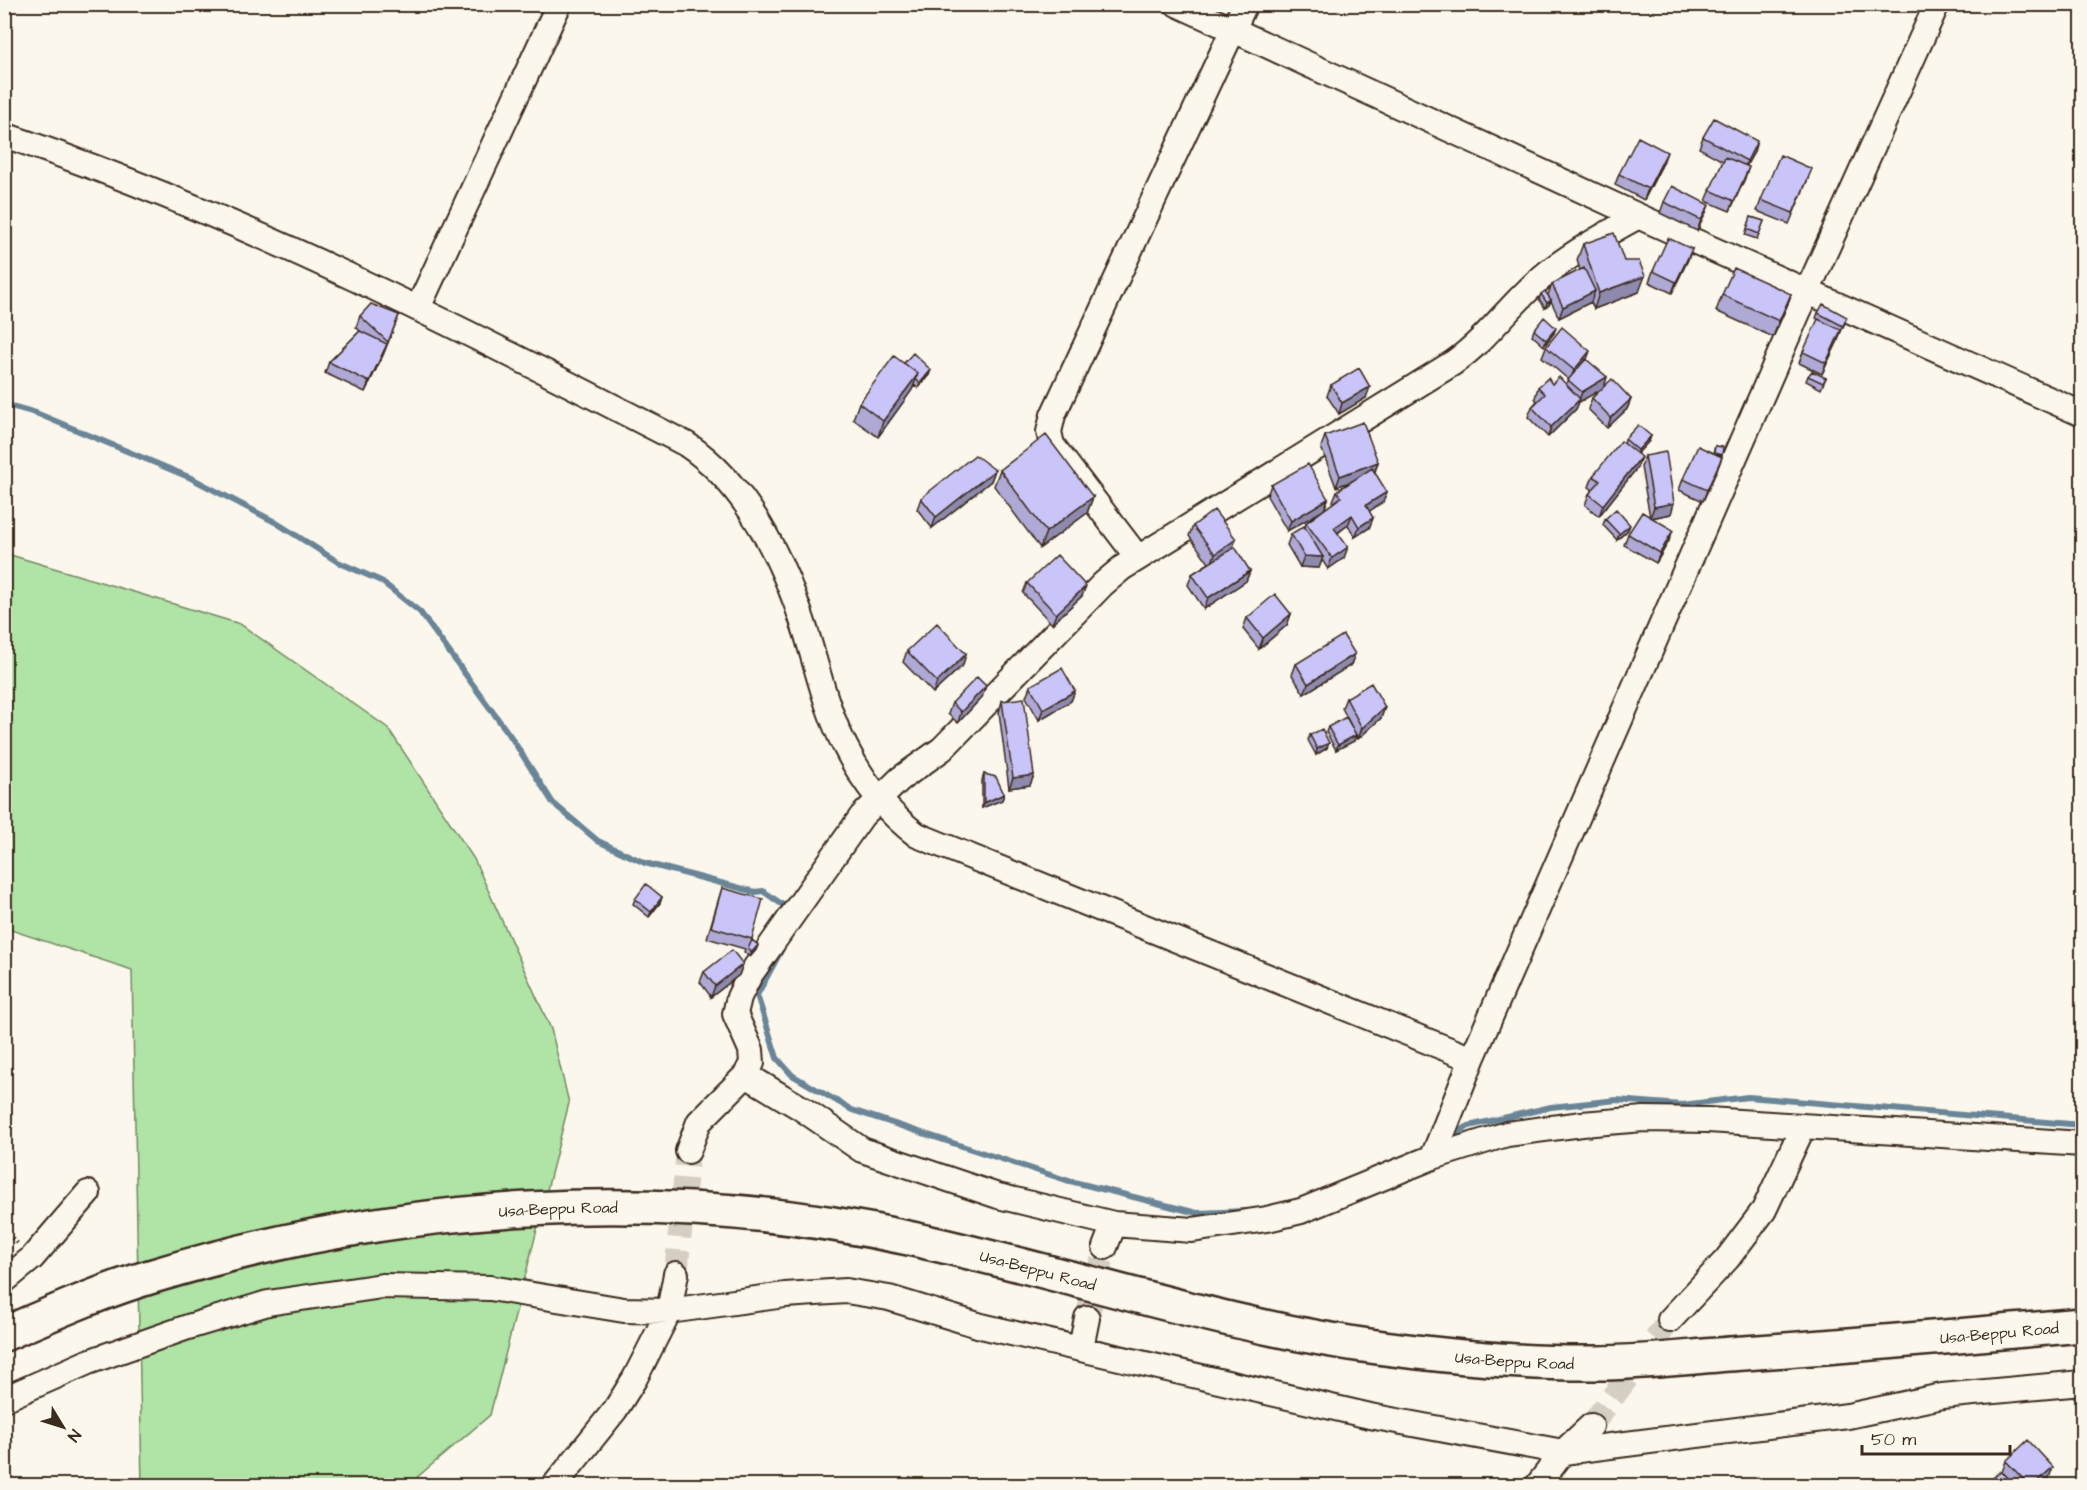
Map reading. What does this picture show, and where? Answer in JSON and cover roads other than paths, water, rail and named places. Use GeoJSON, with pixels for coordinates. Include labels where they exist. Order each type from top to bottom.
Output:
{"type":"FeatureCollection","features":[{"type":"Feature","properties":{"kind":"highway","name":"Usa-Beppu Road"},"geometry":{"type":"LineString","coordinates":[[4,1334],[112,1289],[238,1253],[350,1229],[484,1212],[602,1207],[656,1207],[774,1216],[863,1229],[993,1257],[1208,1314],[1380,1348],[1514,1362],[1600,1363],[2082,1325]]}},
{"type":"Feature","properties":{"kind":"highway"},"geometry":{"type":"LineString","coordinates":[[4,1346],[112,1289]]}},
{"type":"Feature","properties":{"kind":"street"},"geometry":{"type":"LineString","coordinates":[[418,308],[559,4]]}},
{"type":"Feature","properties":{"kind":"street"},"geometry":{"type":"LineString","coordinates":[[1177,4],[1638,216],[2082,414]]}},
{"type":"Feature","properties":{"kind":"street"},"geometry":{"type":"LineString","coordinates":[[1138,558],[1052,445],[1049,432],[1053,415],[1245,4]]}},
{"type":"Feature","properties":{"kind":"street"},"geometry":{"type":"LineString","coordinates":[[1432,1157],[1472,1059],[1807,292],[1937,4]]}},
{"type":"Feature","properties":{"kind":"street"},"geometry":{"type":"LineString","coordinates":[[4,135],[262,235],[418,308],[686,444],[707,458],[741,497],[761,526],[805,629],[834,723],[846,750],[878,798],[898,821],[917,836],[1472,1059]]}},
{"type":"Feature","properties":{"kind":"street"},"geometry":{"type":"LineString","coordinates":[[688,1151],[699,1122],[746,1075],[752,1063],[751,1050],[735,1014],[750,975],[849,831],[878,798],[942,749],[1103,584],[1138,558],[1453,363],[1477,346],[1540,279],[1595,241],[1638,216]]}},
{"type":"Feature","properties":{"kind":"street"},"geometry":{"type":"LineString","coordinates":[[746,1075],[801,1108],[862,1150],[998,1196],[1114,1224],[1192,1230],[1267,1219],[1336,1198],[1432,1157],[1507,1134],[1644,1119],[2082,1144]]}},
{"type":"Feature","properties":{"kind":"street"},"geometry":{"type":"LineString","coordinates":[[1670,1320],[1727,1259],[1764,1210],[1803,1127]]}},
{"type":"Feature","properties":{"kind":"street"},"geometry":{"type":"LineString","coordinates":[[4,1281],[32,1258],[88,1193]]}},
{"type":"Feature","properties":{"kind":"street"},"geometry":{"type":"LineString","coordinates":[[1105,1247],[1114,1224]]}},
{"type":"Feature","properties":{"kind":"street"},"geometry":{"type":"LineString","coordinates":[[554,1485],[615,1410],[635,1378],[669,1311],[676,1274]]}},
{"type":"Feature","properties":{"kind":"street"},"geometry":{"type":"LineString","coordinates":[[4,1399],[88,1362],[268,1303],[382,1286],[490,1288],[624,1310],[669,1311],[785,1295],[846,1291],[889,1298],[981,1326],[1370,1416],[1563,1452],[1848,1416],[1942,1396],[2082,1383]]}},
{"type":"Feature","properties":{"kind":"street"},"geometry":{"type":"LineString","coordinates":[[1081,1348],[1087,1318]]}},
{"type":"Feature","properties":{"kind":"street"},"geometry":{"type":"LineString","coordinates":[[1537,1485],[1563,1452],[1591,1426]]}},
{"type":"Feature","properties":{"kind":"waterway"},"geometry":{"type":"LineString","coordinates":[[4,404],[36,413],[191,478],[275,522],[338,562],[381,581],[420,612],[511,737],[553,803],[598,841],[645,863],[755,892],[763,891],[790,910]]}},
{"type":"Feature","properties":{"kind":"waterway"},"geometry":{"type":"LineString","coordinates":[[782,949],[757,995],[777,1058],[792,1075],[852,1110],[1066,1180],[1197,1213],[1246,1211]]}},
{"type":"Feature","properties":{"kind":"waterway"},"geometry":{"type":"LineString","coordinates":[[1448,1137],[1469,1126],[1551,1107],[1617,1100],[1682,1105],[1748,1097],[2082,1125]]}},
{"type":"Feature","properties":{"kind":"tunnel"},"geometry":{"type":"LineString","coordinates":[[676,1274],[688,1151]]}},
{"type":"Feature","properties":{"kind":"tunnel"},"geometry":{"type":"LineString","coordinates":[[1087,1318],[1105,1247]]}},
{"type":"Feature","properties":{"kind":"tunnel"},"geometry":{"type":"LineString","coordinates":[[1591,1426],[1670,1320]]}}]}
